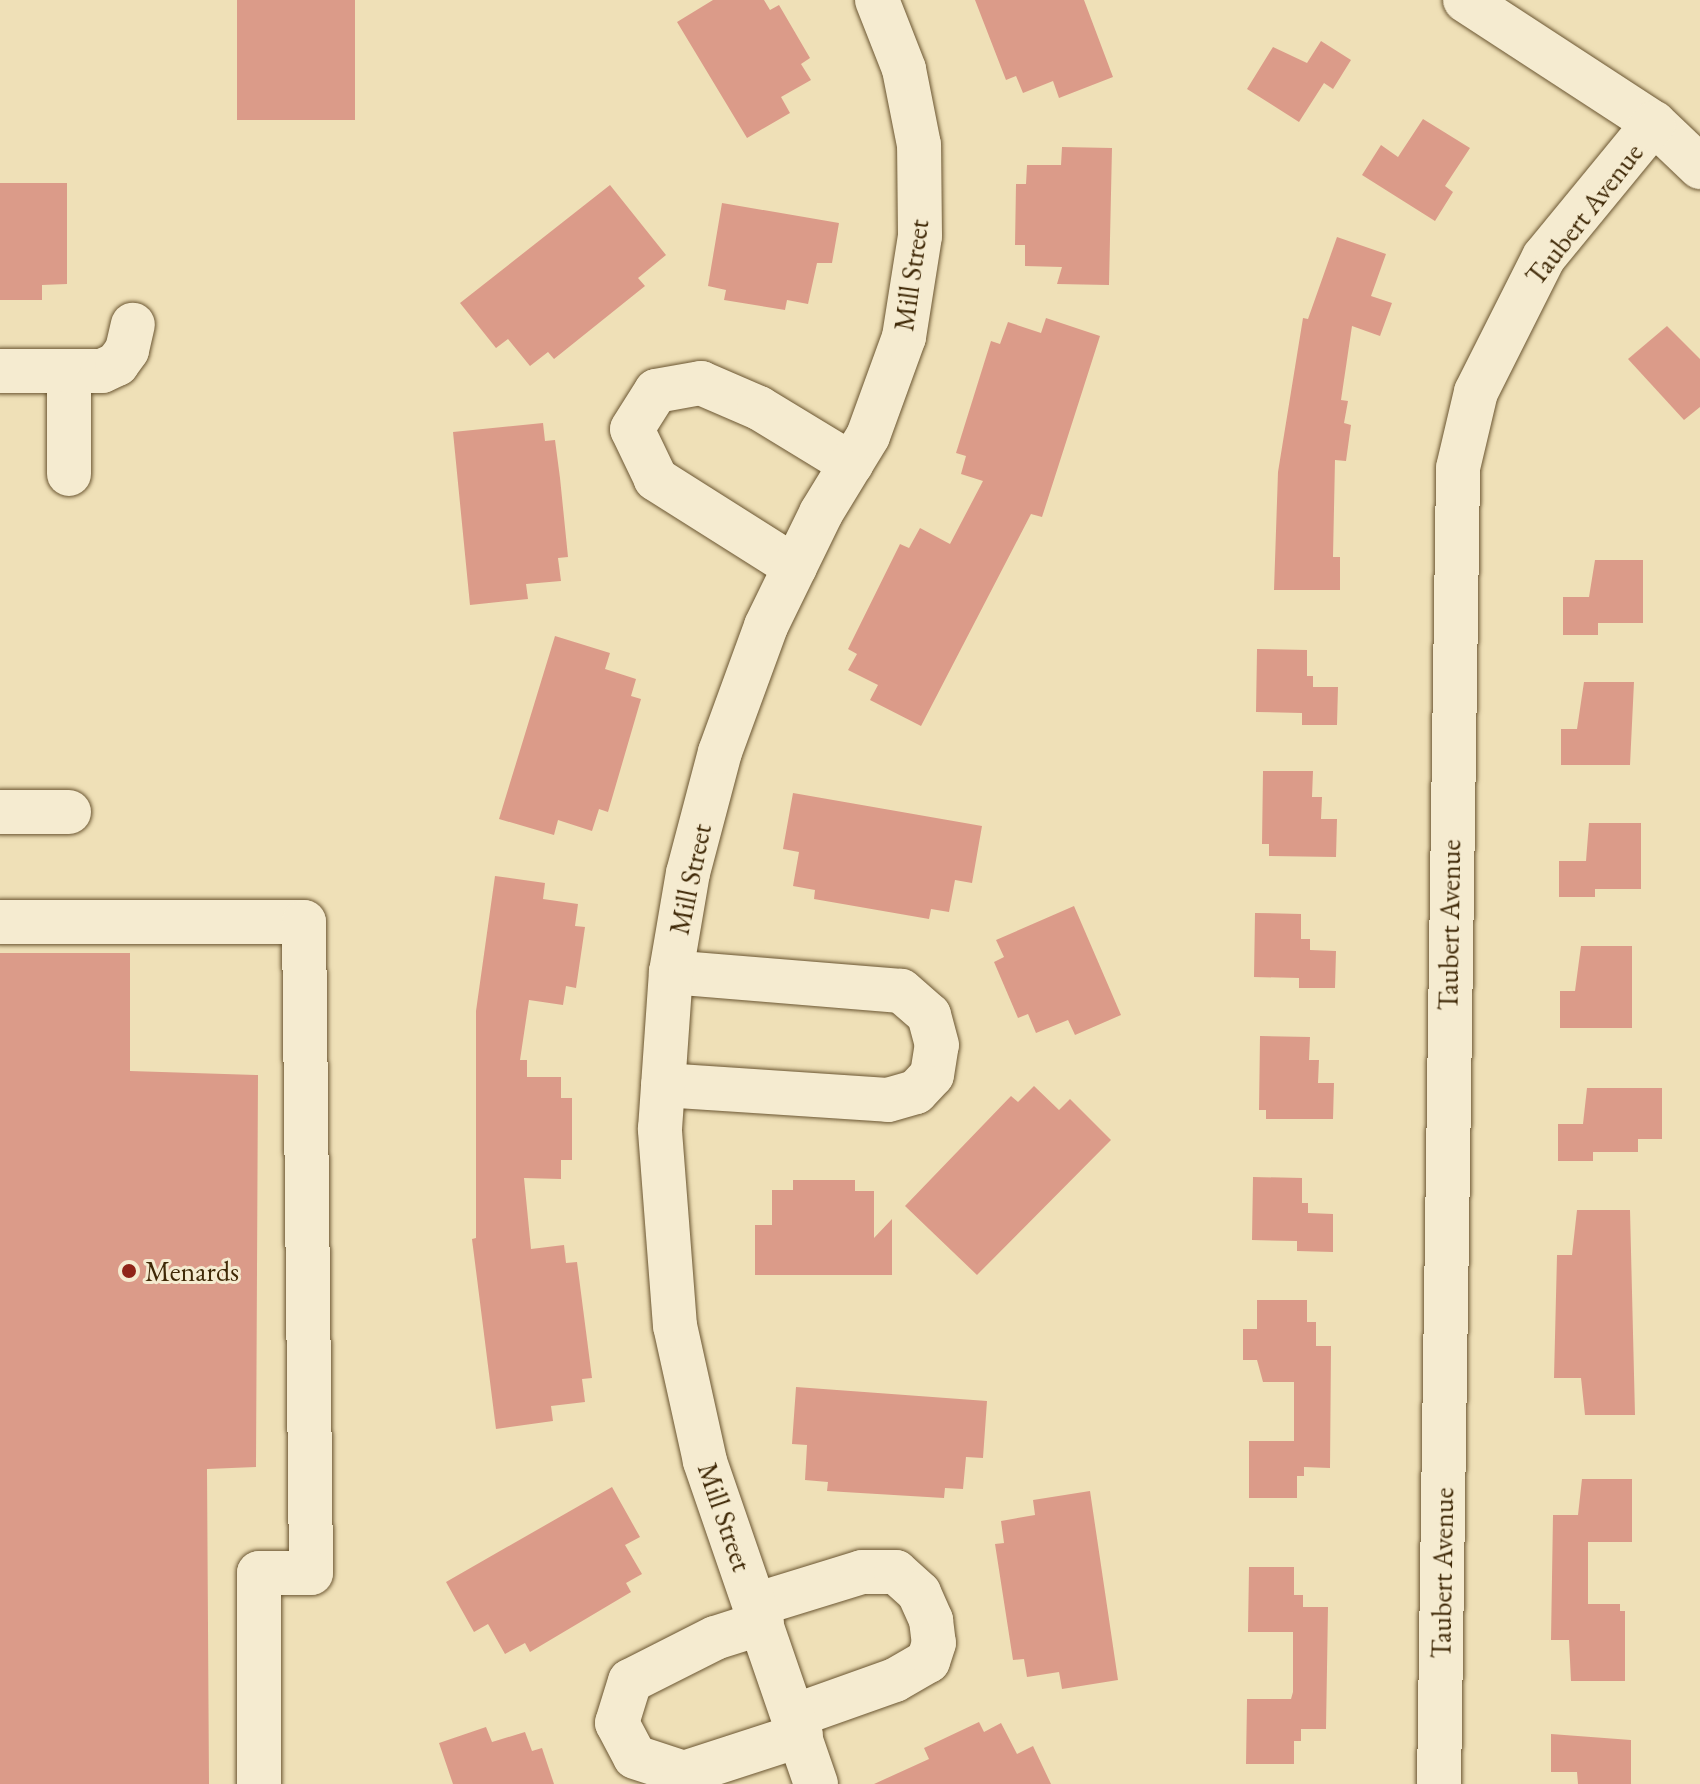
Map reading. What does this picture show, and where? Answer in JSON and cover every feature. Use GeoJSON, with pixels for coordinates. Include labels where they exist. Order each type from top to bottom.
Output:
{"type":"FeatureCollection","features":[{"type":"Feature","properties":{"kind":"street","name":"Mill Street"},"geometry":{"type":"LineString","coordinates":[[816,1784],[705,1461],[675,1326],[660,1129],[671,972],[688,873],[720,752],[766,626],[868,436],[904,337],[920,236],[916,130],[904,69],[877,0]]}},
{"type":"Feature","properties":{"kind":"street"},"geometry":{"type":"LineString","coordinates":[[1465,0],[1654,123],[1700,167]]}},
{"type":"Feature","properties":{"kind":"street","name":"Taubert Avenue"},"geometry":{"type":"LineString","coordinates":[[1439,1784],[1458,468],[1476,392],[1544,257],[1654,123]]}},
{"type":"Feature","properties":{"kind":"street"},"geometry":{"type":"LineString","coordinates":[[0,371],[102,371],[117,364],[127,350],[133,325]]}},
{"type":"Feature","properties":{"kind":"street"},"geometry":{"type":"LineString","coordinates":[[69,371],[69,474]]}},
{"type":"Feature","properties":{"kind":"street"},"geometry":{"type":"LineString","coordinates":[[795,567],[656,479],[632,429],[656,391],[701,383],[759,408],[851,464]]}},
{"type":"Feature","properties":{"kind":"street"},"geometry":{"type":"LineString","coordinates":[[0,812],[69,812]]}},
{"type":"Feature","properties":{"kind":"street"},"geometry":{"type":"LineString","coordinates":[[0,922],[304,922],[311,1573],[259,1573],[259,1784]]}},
{"type":"Feature","properties":{"kind":"street"},"geometry":{"type":"LineString","coordinates":[[663,1085],[888,1100],[916,1092],[932,1075],[937,1045],[929,1015],[901,991],[671,972]]}},
{"type":"Feature","properties":{"kind":"street"},"geometry":{"type":"LineString","coordinates":[[862,1572],[896,1572],[919,1593],[931,1620],[934,1643],[928,1661],[895,1680],[797,1726],[684,1773],[635,1757],[617,1723],[630,1681],[759,1614],[862,1572]]}},
{"type":"Feature","properties":{"kind":"building"},"geometry":{"type":"Polygon","coordinates":[[[237,0],[355,0],[355,120],[237,120],[237,0]]]}},
{"type":"Feature","properties":{"kind":"building"},"geometry":{"type":"Polygon","coordinates":[[[713,0],[764,0],[770,10],[779,5],[810,58],[801,64],[811,80],[781,97],[790,113],[747,138],[677,22],[713,0]]]}},
{"type":"Feature","properties":{"kind":"building"},"geometry":{"type":"Polygon","coordinates":[[[975,0],[1084,0],[1113,77],[1059,98],[1053,81],[1023,93],[1016,76],[1006,80],[975,0]]]}},
{"type":"Feature","properties":{"kind":"building"},"geometry":{"type":"Polygon","coordinates":[[[1321,41],[1351,60],[1333,89],[1324,83],[1299,122],[1247,89],[1273,47],[1307,63],[1321,41]]]}},
{"type":"Feature","properties":{"kind":"building"},"geometry":{"type":"Polygon","coordinates":[[[1423,119],[1470,148],[1445,186],[1453,192],[1435,221],[1362,175],[1381,145],[1398,157],[1423,119]]]}},
{"type":"Feature","properties":{"kind":"building"},"geometry":{"type":"Polygon","coordinates":[[[1062,147],[1112,148],[1109,285],[1057,284],[1062,267],[1025,266],[1025,245],[1015,245],[1016,184],[1026,184],[1027,165],[1061,165],[1062,147]]]}},
{"type":"Feature","properties":{"kind":"building"},"geometry":{"type":"Polygon","coordinates":[[[0,183],[67,183],[67,284],[42,285],[42,300],[0,300],[0,183]]]}},
{"type":"Feature","properties":{"kind":"building"},"geometry":{"type":"Polygon","coordinates":[[[610,185],[666,255],[638,278],[645,286],[554,359],[548,352],[530,366],[508,339],[496,348],[460,303],[610,185]]]}},
{"type":"Feature","properties":{"kind":"building"},"geometry":{"type":"Polygon","coordinates":[[[722,203],[839,223],[832,263],[817,263],[808,304],[787,300],[785,310],[724,300],[726,290],[708,286],[722,203]]]}},
{"type":"Feature","properties":{"kind":"building"},"geometry":{"type":"Polygon","coordinates":[[[1337,237],[1386,254],[1371,296],[1392,303],[1380,336],[1352,326],[1341,400],[1348,401],[1344,423],[1351,425],[1346,461],[1335,460],[1333,557],[1340,557],[1340,590],[1274,590],[1278,472],[1303,318],[1308,319],[1337,237]]]}},
{"type":"Feature","properties":{"kind":"building"},"geometry":{"type":"Polygon","coordinates":[[[1046,318],[1100,336],[1042,517],[1031,514],[921,726],[870,700],[878,685],[848,670],[857,654],[848,649],[900,544],[909,548],[920,528],[950,544],[983,481],[961,474],[966,456],[956,453],[991,341],[1000,344],[1008,322],[1041,333],[1046,318]]]}},
{"type":"Feature","properties":{"kind":"building"},"geometry":{"type":"Polygon","coordinates":[[[1667,326],[1700,359],[1700,407],[1684,420],[1628,359],[1667,326]]]}},
{"type":"Feature","properties":{"kind":"building"},"geometry":{"type":"Polygon","coordinates":[[[543,423],[545,441],[555,440],[560,478],[568,557],[558,558],[561,581],[526,584],[528,599],[470,605],[453,432],[543,423]]]}},
{"type":"Feature","properties":{"kind":"building"},"geometry":{"type":"Polygon","coordinates":[[[1595,560],[1643,560],[1643,623],[1598,623],[1598,635],[1563,635],[1563,597],[1589,597],[1595,560]]]}},
{"type":"Feature","properties":{"kind":"building"},"geometry":{"type":"Polygon","coordinates":[[[555,636],[610,653],[605,669],[636,679],[631,696],[641,699],[608,812],[599,809],[592,831],[558,820],[554,835],[499,819],[555,636]]]}},
{"type":"Feature","properties":{"kind":"building"},"geometry":{"type":"Polygon","coordinates":[[[1257,649],[1307,650],[1307,676],[1313,676],[1313,687],[1338,687],[1337,725],[1302,725],[1302,713],[1256,712],[1257,649]]]}},
{"type":"Feature","properties":{"kind":"building"},"geometry":{"type":"Polygon","coordinates":[[[1584,682],[1634,682],[1630,765],[1561,765],[1561,729],[1577,729],[1584,682]]]}},
{"type":"Feature","properties":{"kind":"building"},"geometry":{"type":"Polygon","coordinates":[[[1263,771],[1313,771],[1312,797],[1322,797],[1321,819],[1337,819],[1336,857],[1269,856],[1269,844],[1262,844],[1263,771]]]}},
{"type":"Feature","properties":{"kind":"building"},"geometry":{"type":"Polygon","coordinates":[[[793,793],[982,826],[972,883],[955,880],[949,912],[931,909],[929,919],[814,899],[815,890],[793,886],[799,852],[783,849],[793,793]]]}},
{"type":"Feature","properties":{"kind":"building"},"geometry":{"type":"Polygon","coordinates":[[[1589,823],[1641,823],[1641,889],[1595,889],[1595,897],[1559,897],[1559,861],[1586,861],[1589,823]]]}},
{"type":"Feature","properties":{"kind":"building"},"geometry":{"type":"Polygon","coordinates":[[[495,876],[545,883],[543,899],[578,904],[575,926],[585,927],[576,988],[566,986],[563,1005],[529,1000],[520,1060],[527,1060],[527,1077],[561,1077],[561,1098],[572,1098],[572,1160],[561,1160],[561,1179],[524,1178],[531,1249],[564,1245],[566,1263],[577,1262],[592,1378],[582,1379],[585,1402],[551,1406],[553,1421],[496,1429],[472,1239],[476,1238],[476,1011],[495,876]]]}},
{"type":"Feature","properties":{"kind":"building"},"geometry":{"type":"Polygon","coordinates":[[[1074,906],[1121,1015],[1075,1035],[1068,1020],[1036,1033],[1028,1014],[1018,1018],[994,962],[1004,957],[996,940],[1074,906]]]}},
{"type":"Feature","properties":{"kind":"building"},"geometry":{"type":"Polygon","coordinates":[[[1255,913],[1301,914],[1301,939],[1310,939],[1310,950],[1336,951],[1335,988],[1299,988],[1299,978],[1254,977],[1255,913]]]}},
{"type":"Feature","properties":{"kind":"building"},"geometry":{"type":"Polygon","coordinates":[[[1581,946],[1632,946],[1632,1028],[1560,1028],[1560,991],[1575,991],[1581,946]]]}},
{"type":"Feature","properties":{"kind":"building","name":"Menards"},"geometry":{"type":"Polygon","coordinates":[[[0,953],[130,953],[130,1071],[258,1075],[256,1467],[207,1469],[209,1784],[0,1784],[0,953]]]}},
{"type":"Feature","properties":{"kind":"building"},"geometry":{"type":"Polygon","coordinates":[[[1260,1036],[1310,1037],[1309,1060],[1319,1060],[1318,1083],[1334,1083],[1333,1119],[1266,1119],[1266,1110],[1259,1110],[1260,1036]]]}},
{"type":"Feature","properties":{"kind":"building"},"geometry":{"type":"Polygon","coordinates":[[[1034,1086],[1059,1110],[1070,1099],[1111,1140],[977,1275],[905,1206],[1011,1096],[1018,1102],[1034,1086]]]}},
{"type":"Feature","properties":{"kind":"building"},"geometry":{"type":"Polygon","coordinates":[[[1587,1088],[1662,1088],[1662,1139],[1638,1139],[1638,1152],[1593,1152],[1593,1161],[1558,1161],[1558,1124],[1583,1124],[1587,1088]]]}},
{"type":"Feature","properties":{"kind":"building"},"geometry":{"type":"Polygon","coordinates":[[[1253,1177],[1302,1178],[1302,1203],[1308,1203],[1308,1213],[1333,1214],[1333,1252],[1297,1251],[1297,1241],[1252,1240],[1253,1177]]]}},
{"type":"Feature","properties":{"kind":"building"},"geometry":{"type":"Polygon","coordinates":[[[793,1180],[855,1180],[855,1191],[874,1191],[874,1238],[892,1219],[892,1275],[755,1275],[755,1225],[772,1225],[772,1190],[793,1190],[793,1180]]]}},
{"type":"Feature","properties":{"kind":"building"},"geometry":{"type":"Polygon","coordinates":[[[1577,1210],[1630,1210],[1635,1415],[1585,1415],[1581,1378],[1554,1378],[1557,1255],[1572,1255],[1577,1210]]]}},
{"type":"Feature","properties":{"kind":"building"},"geometry":{"type":"Polygon","coordinates":[[[1257,1300],[1307,1300],[1307,1322],[1316,1322],[1316,1346],[1331,1346],[1330,1468],[1304,1467],[1304,1476],[1297,1476],[1297,1498],[1249,1498],[1249,1441],[1294,1441],[1294,1382],[1263,1382],[1257,1360],[1243,1360],[1243,1329],[1257,1329],[1257,1300]]]}},
{"type":"Feature","properties":{"kind":"building"},"geometry":{"type":"Polygon","coordinates":[[[796,1387],[987,1401],[983,1458],[966,1457],[963,1489],[945,1488],[944,1498],[827,1491],[828,1482],[805,1480],[807,1445],[792,1444],[796,1387]]]}},
{"type":"Feature","properties":{"kind":"building"},"geometry":{"type":"Polygon","coordinates":[[[1582,1479],[1632,1479],[1632,1542],[1588,1542],[1588,1604],[1620,1604],[1620,1611],[1625,1611],[1625,1681],[1571,1681],[1569,1640],[1551,1640],[1553,1515],[1578,1515],[1582,1479]]]}},
{"type":"Feature","properties":{"kind":"building"},"geometry":{"type":"Polygon","coordinates":[[[612,1487],[640,1537],[625,1545],[642,1574],[626,1583],[631,1592],[530,1652],[525,1643],[505,1654],[488,1624],[474,1632],[446,1582],[612,1487]]]}},
{"type":"Feature","properties":{"kind":"building"},"geometry":{"type":"Polygon","coordinates":[[[1090,1491],[1118,1680],[1062,1689],[1059,1672],[1027,1677],[1024,1659],[1013,1660],[995,1544],[1004,1543],[1001,1521],[1035,1515],[1033,1500],[1090,1491]]]}},
{"type":"Feature","properties":{"kind":"building"},"geometry":{"type":"Polygon","coordinates":[[[1249,1567],[1294,1567],[1294,1595],[1303,1595],[1303,1607],[1328,1607],[1326,1729],[1301,1729],[1301,1741],[1294,1741],[1294,1764],[1246,1764],[1247,1699],[1291,1699],[1293,1692],[1293,1632],[1248,1632],[1249,1567]]]}},
{"type":"Feature","properties":{"kind":"building"},"geometry":{"type":"Polygon","coordinates":[[[979,1722],[984,1732],[1001,1723],[1017,1754],[1033,1746],[1051,1784],[874,1784],[929,1759],[924,1748],[979,1722]]]}},
{"type":"Feature","properties":{"kind":"building"},"geometry":{"type":"Polygon","coordinates":[[[486,1727],[492,1742],[525,1732],[532,1751],[542,1748],[554,1784],[453,1784],[439,1743],[486,1727]]]}},
{"type":"Feature","properties":{"kind":"building"},"geometry":{"type":"Polygon","coordinates":[[[1551,1734],[1631,1740],[1631,1784],[1578,1784],[1577,1772],[1551,1772],[1551,1734]]]}},
{"type":"Feature","properties":{"kind":"place","name":"Menards"},"geometry":{"type":"Point","coordinates":[129,1271]}}]}
